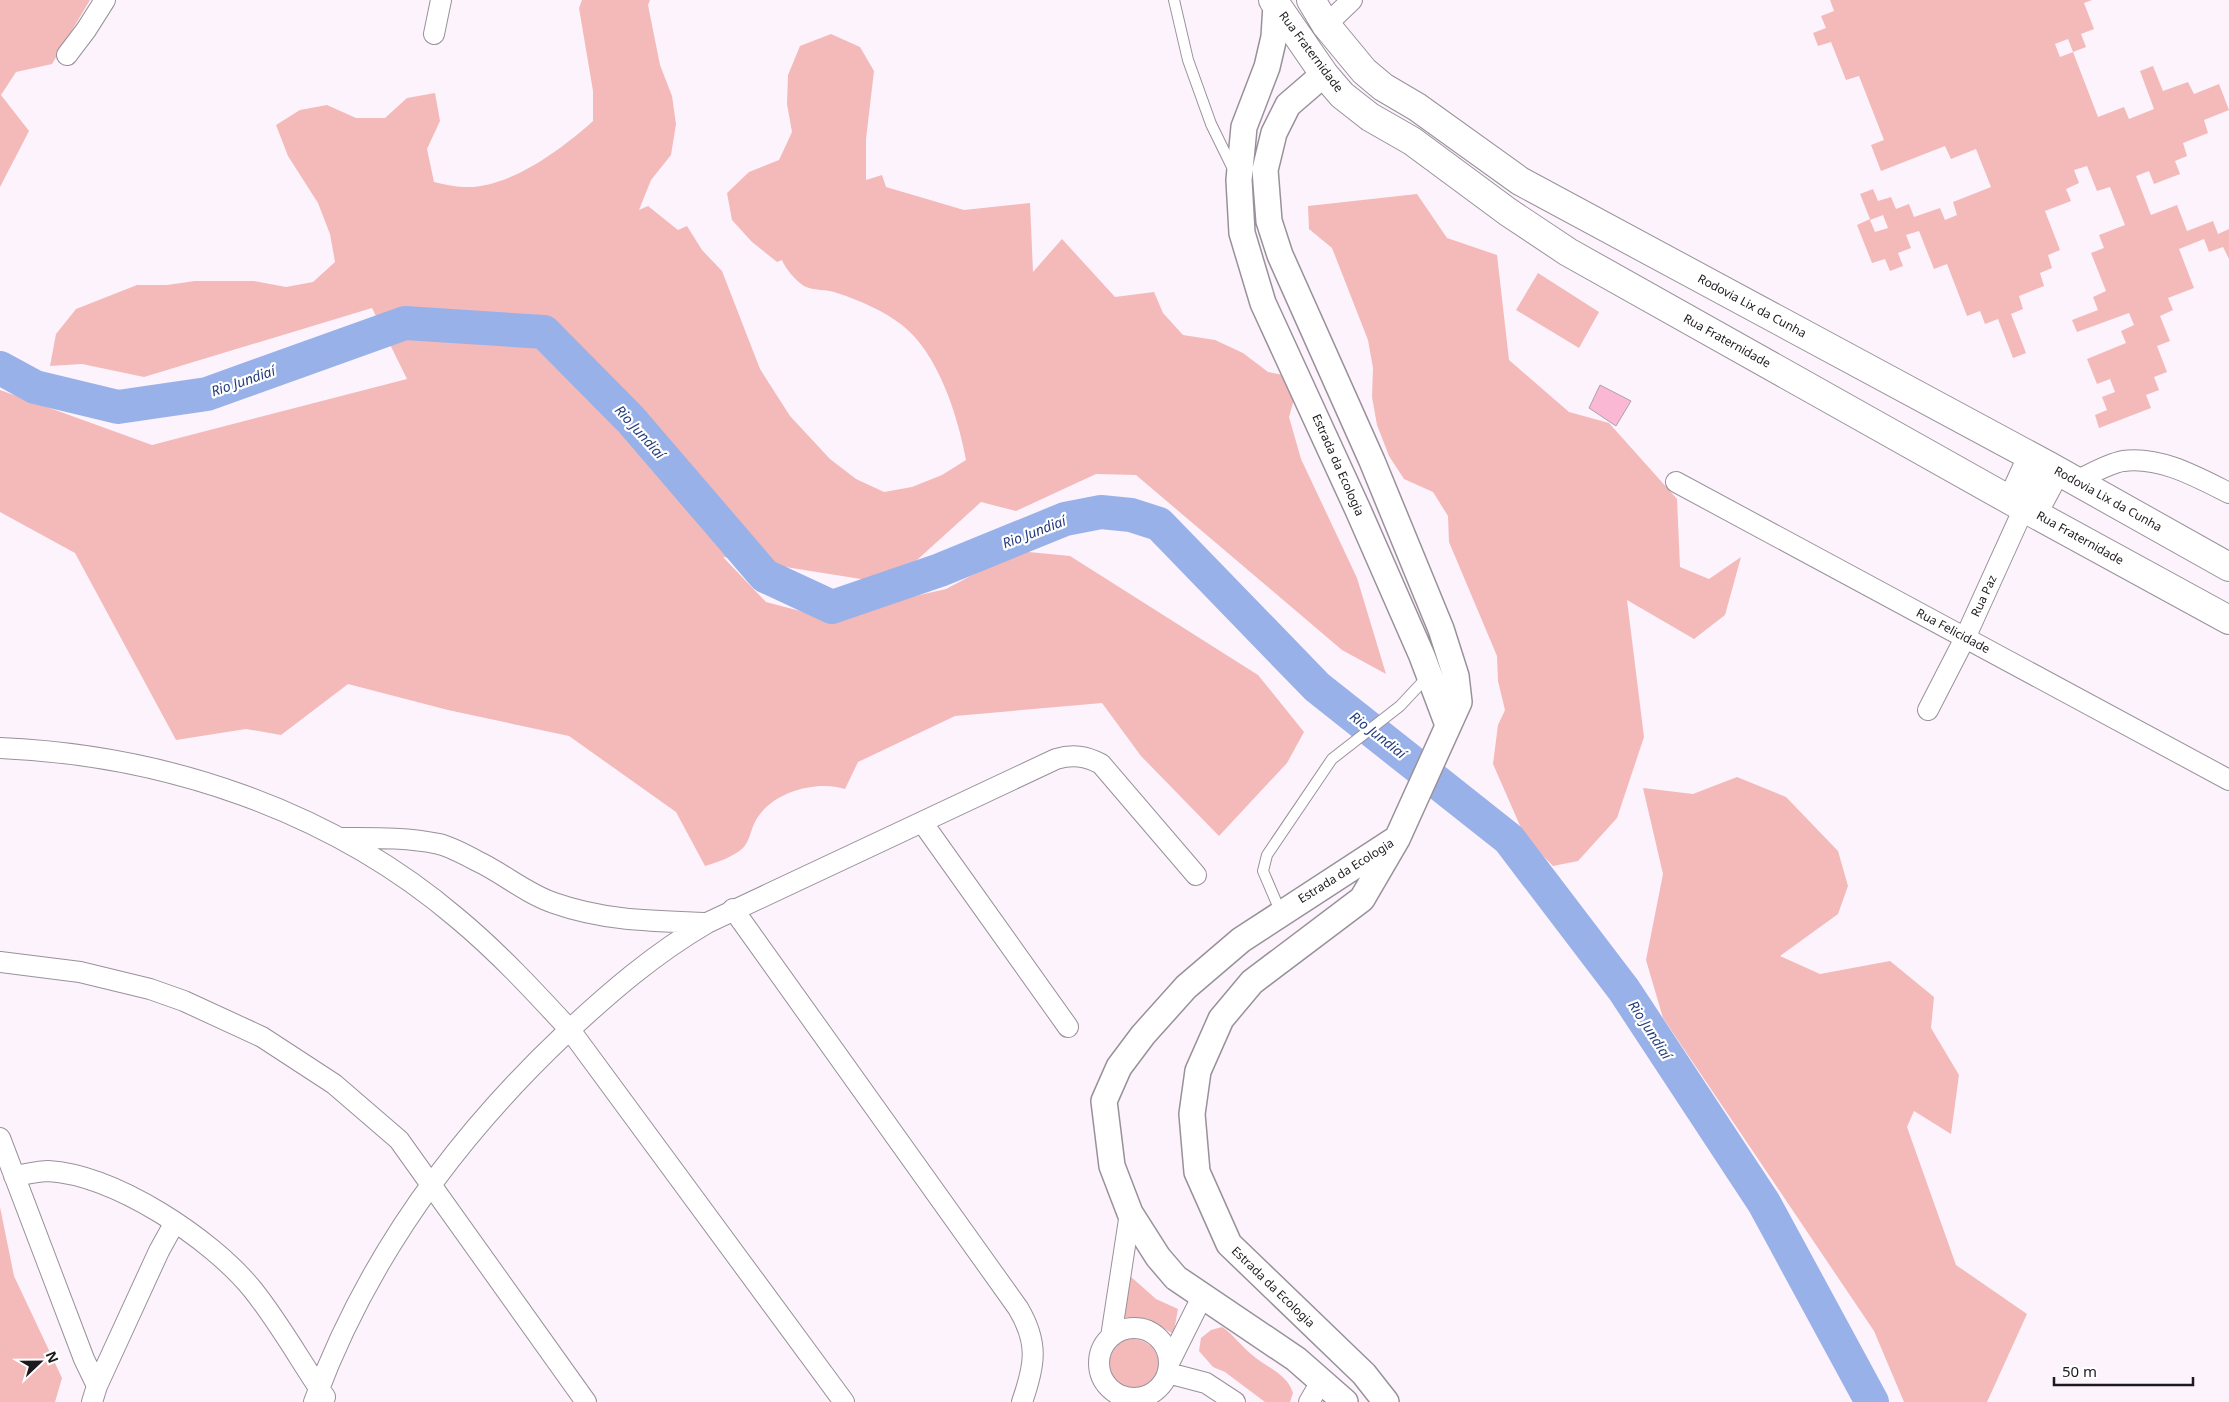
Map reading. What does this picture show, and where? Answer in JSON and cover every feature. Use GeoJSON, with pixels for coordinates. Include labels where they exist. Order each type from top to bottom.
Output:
{"type":"FeatureCollection","features":[{"type":"Feature","properties":{"kind":"main road","name":"Rodovia Lix da Cunha"},"geometry":{"type":"LineString","coordinates":[[1311,0],[1326,25],[1364,71],[1383,87],[1417,107],[1520,181],[2032,456],[2229,567]]}},
{"type":"Feature","properties":{"kind":"main road"},"geometry":{"type":"LineString","coordinates":[[1275,3],[1326,25],[1324,74]]}},
{"type":"Feature","properties":{"kind":"main road","name":"Rua Fraternidade"},"geometry":{"type":"LineString","coordinates":[[1275,3],[1324,74],[1342,95],[1370,117],[1412,141],[1508,212],[1568,252],[2229,620]]}},
{"type":"Feature","properties":{"kind":"main road"},"geometry":{"type":"LineString","coordinates":[[2023,507],[2032,456]]}},
{"type":"Feature","properties":{"kind":"main road"},"geometry":{"type":"LineString","coordinates":[[2023,507],[2066,475]]}},
{"type":"Feature","properties":{"kind":"street"},"geometry":{"type":"LineString","coordinates":[[67,55],[105,0]]}},
{"type":"Feature","properties":{"kind":"street"},"geometry":{"type":"LineString","coordinates":[[434,34],[442,0]]}},
{"type":"Feature","properties":{"kind":"street"},"geometry":{"type":"LineString","coordinates":[[1326,25],[1352,0]]}},
{"type":"Feature","properties":{"kind":"street","name":"Estrada da Ecologia"},"geometry":{"type":"LineString","coordinates":[[1275,3],[1274,37],[1267,68],[1244,127],[1239,180],[1242,233],[1263,302],[1358,510],[1439,665],[1456,676],[1459,702],[1397,839],[1362,899],[1252,982],[1221,1019],[1198,1070],[1192,1114],[1197,1172],[1228,1244],[1364,1374],[1386,1402]]}},
{"type":"Feature","properties":{"kind":"street","name":"Estrada da Ecologia"},"geometry":{"type":"LineString","coordinates":[[1324,74],[1288,105],[1274,133],[1265,170],[1269,221],[1280,255],[1316,340],[1372,461],[1441,629],[1439,665]]}},
{"type":"Feature","properties":{"kind":"street"},"geometry":{"type":"LineString","coordinates":[[2066,475],[2122,461],[2152,462],[2185,472],[2229,493]]}},
{"type":"Feature","properties":{"kind":"street","name":"Rua Felicidade"},"geometry":{"type":"LineString","coordinates":[[1676,482],[2229,780]]}},
{"type":"Feature","properties":{"kind":"street","name":"Rua Paz"},"geometry":{"type":"LineString","coordinates":[[1928,710],[1964,638],[2023,507]]}},
{"type":"Feature","properties":{"kind":"street"},"geometry":{"type":"LineString","coordinates":[[0,748],[82,754],[131,763],[187,776],[275,807],[340,838],[387,866],[456,916],[518,974],[570,1030],[844,1402]]}},
{"type":"Feature","properties":{"kind":"street"},"geometry":{"type":"LineString","coordinates":[[320,1397],[337,1343],[358,1302],[400,1230],[431,1185],[496,1103],[626,978],[657,954],[707,923],[733,909],[1056,759],[1082,756],[1101,764],[1196,875]]}},
{"type":"Feature","properties":{"kind":"street"},"geometry":{"type":"LineString","coordinates":[[922,822],[1068,1027]]}},
{"type":"Feature","properties":{"kind":"street"},"geometry":{"type":"LineString","coordinates":[[340,838],[378,838],[440,844],[479,861],[514,884],[544,898],[588,914],[622,920],[707,923]]}},
{"type":"Feature","properties":{"kind":"street","name":"Estrada da Ecologia"},"geometry":{"type":"LineString","coordinates":[[1346,1402],[1296,1359],[1202,1297],[1170,1271],[1142,1235],[1130,1212],[1112,1166],[1104,1102],[1119,1067],[1143,1035],[1186,987],[1241,940],[1397,839]]}},
{"type":"Feature","properties":{"kind":"street"},"geometry":{"type":"LineString","coordinates":[[733,909],[1018,1308],[1028,1329],[1033,1356],[1032,1373],[1022,1402]]}},
{"type":"Feature","properties":{"kind":"street"},"geometry":{"type":"LineString","coordinates":[[0,962],[80,972],[150,989],[224,1018],[262,1037],[334,1084],[399,1140],[586,1402]]}},
{"type":"Feature","properties":{"kind":"street"},"geometry":{"type":"LineString","coordinates":[[0,1138],[84,1359],[95,1394]]}},
{"type":"Feature","properties":{"kind":"street"},"geometry":{"type":"LineString","coordinates":[[14,1176],[47,1171],[74,1177],[127,1195],[175,1222],[217,1252],[241,1276],[268,1311],[320,1397]]}},
{"type":"Feature","properties":{"kind":"street"},"geometry":{"type":"LineString","coordinates":[[1111,1337],[1130,1212]]}},
{"type":"Feature","properties":{"kind":"street"},"geometry":{"type":"LineString","coordinates":[[95,1394],[158,1251],[175,1222]]}},
{"type":"Feature","properties":{"kind":"street"},"geometry":{"type":"LineString","coordinates":[[1168,1368],[1163,1344],[1148,1331],[1129,1328],[1111,1337],[1104,1344],[1099,1364],[1104,1383],[1120,1396],[1139,1398],[1157,1390],[1168,1368],[1202,1297]]}},
{"type":"Feature","properties":{"kind":"street"},"geometry":{"type":"LineString","coordinates":[[1168,1368],[1206,1383],[1236,1402]]}},
{"type":"Feature","properties":{"kind":"street"},"geometry":{"type":"LineString","coordinates":[[1308,1402],[1322,1380]]}},
{"type":"Feature","properties":{"kind":"lane"},"geometry":{"type":"LineString","coordinates":[[1174,0],[1191,69],[1211,124],[1239,180]]}},
{"type":"Feature","properties":{"kind":"lane"},"geometry":{"type":"LineString","coordinates":[[1281,913],[1262,871],[1267,855],[1332,759],[1400,706],[1439,665]]}},
{"type":"Feature","properties":{"kind":"shaded area"},"geometry":{"type":"Polygon","coordinates":[[[0,0],[90,0],[52,64],[16,72],[1,95],[29,131],[0,187],[0,0]]]}},
{"type":"Feature","properties":{"kind":"shaded area"},"geometry":{"type":"Polygon","coordinates":[[[582,0],[650,0],[648,5],[660,65],[672,96],[676,124],[671,155],[651,180],[639,210],[648,206],[678,230],[687,226],[702,250],[722,271],[760,369],[790,416],[830,459],[856,479],[884,492],[912,487],[942,475],[966,460],[952,405],[936,368],[915,337],[895,320],[854,299],[833,292],[812,289],[798,281],[782,260],[777,262],[752,242],[732,220],[727,193],[749,172],[779,160],[792,132],[787,104],[788,75],[800,46],[831,34],[860,47],[874,71],[866,139],[866,180],[882,175],[886,187],[964,210],[1030,203],[1033,272],[1062,239],[1115,297],[1154,292],[1163,313],[1183,335],[1215,340],[1243,353],[1268,372],[1300,378],[1289,417],[1301,459],[1357,578],[1386,674],[1342,650],[1136,475],[1096,474],[1016,511],[981,502],[917,560],[867,580],[723,557],[766,602],[823,617],[946,589],[1018,551],[1070,556],[1258,675],[1304,732],[1287,763],[1219,836],[1141,756],[1102,703],[955,716],[858,762],[845,789],[821,786],[808,787],[773,802],[763,810],[756,820],[743,848],[730,857],[705,866],[676,812],[569,736],[448,710],[348,684],[281,735],[246,729],[176,740],[75,553],[0,512],[0,390],[152,445],[407,379],[372,308],[144,377],[82,364],[50,366],[56,334],[76,309],[137,285],[167,285],[195,281],[254,281],[286,287],[313,282],[335,262],[330,234],[318,203],[288,156],[276,125],[300,110],[327,105],[356,118],[385,118],[407,98],[435,93],[440,121],[427,149],[434,182],[453,186],[481,186],[499,181],[534,165],[550,155],[593,121],[593,91],[579,8],[582,0]]]}},
{"type":"Feature","properties":{"kind":"shaded area"},"geometry":{"type":"Polygon","coordinates":[[[1830,0],[2092,0],[2084,3],[2094,29],[2081,34],[2086,47],[2073,52],[2098,117],[2124,107],[2129,119],[2154,109],[2140,71],[2153,66],[2163,91],[2188,82],[2194,94],[2219,84],[2229,110],[2204,120],[2208,133],[2183,143],[2187,156],[2175,161],[2180,174],[2154,184],[2149,171],[2136,176],[2151,215],[2177,205],[2187,231],[2213,221],[2218,234],[2229,229],[2229,259],[2223,247],[2209,252],[2204,239],[2179,249],[2194,288],[2168,298],[2173,310],[2160,316],[2170,341],[2157,346],[2167,372],[2154,377],[2159,390],[2146,395],[2151,408],[2099,428],[2095,415],[2107,410],[2102,397],[2115,392],[2110,379],[2097,384],[2087,359],[2126,343],[2121,331],[2134,325],[2129,313],[2077,332],[2072,320],[2098,310],[2093,297],[2106,291],[2091,253],[2104,248],[2099,235],[2125,225],[2110,187],[2097,191],[2087,166],[2074,170],[2079,183],[2066,189],[2071,201],[2045,211],[2060,250],[2048,255],[2052,268],[2040,273],[2044,286],[2019,296],[2023,309],[2011,314],[2026,353],[2013,358],[1998,319],[1985,324],[1980,311],[1967,316],[1947,264],[1934,269],[1919,231],[1906,235],[1911,248],[1898,253],[1903,266],[1890,271],[1885,259],[1872,263],[1857,225],[1870,219],[1860,194],[1873,189],[1878,201],[1891,197],[1896,209],[1909,204],[1914,217],[1940,208],[1945,220],[1957,215],[1953,202],[1991,187],[1976,149],[1951,159],[1945,146],[1881,171],[1871,145],[1884,140],[1859,76],[1846,80],[1831,42],[1818,46],[1813,33],[1826,28],[1821,16],[1834,11],[1830,0]],[[2068,39],[2055,44],[2060,57],[2073,52],[2068,39]],[[1883,215],[1870,220],[1875,232],[1888,228],[1883,215]]]}},
{"type":"Feature","properties":{"kind":"shaded area"},"geometry":{"type":"Polygon","coordinates":[[[1417,194],[1447,238],[1497,255],[1509,360],[1569,412],[1609,423],[1677,499],[1680,567],[1709,579],[1741,557],[1725,615],[1694,639],[1627,600],[1644,737],[1617,818],[1578,861],[1553,866],[1525,837],[1493,764],[1498,725],[1505,710],[1498,681],[1497,656],[1449,542],[1448,516],[1433,492],[1404,479],[1389,456],[1377,425],[1372,397],[1373,368],[1368,340],[1332,248],[1309,229],[1308,206],[1417,194]]]}},
{"type":"Feature","properties":{"kind":"shaded area"},"geometry":{"type":"Polygon","coordinates":[[[1538,273],[1599,312],[1579,348],[1516,310],[1538,273]]]}},
{"type":"Feature","properties":{"kind":"shaded area"},"geometry":{"type":"Polygon","coordinates":[[[1737,777],[1786,797],[1838,851],[1848,886],[1838,914],[1780,956],[1820,974],[1890,961],[1934,997],[1931,1028],[1959,1075],[1951,1134],[1914,1111],[1907,1127],[1956,1265],[2027,1314],[1987,1402],[1904,1402],[1874,1331],[1663,1018],[1646,960],[1663,874],[1643,788],[1693,794],[1737,777]]]}},
{"type":"Feature","properties":{"kind":"shaded area"},"geometry":{"type":"Polygon","coordinates":[[[0,1207],[14,1276],[62,1378],[55,1402],[0,1402],[0,1207]]]}},
{"type":"Feature","properties":{"kind":"shaded area"},"geometry":{"type":"Polygon","coordinates":[[[1130,1276],[1156,1299],[1178,1309],[1172,1333],[1147,1319],[1122,1317],[1130,1276]]]}},
{"type":"Feature","properties":{"kind":"shaded area"},"geometry":{"type":"Polygon","coordinates":[[[1222,1327],[1257,1359],[1286,1380],[1293,1393],[1290,1402],[1265,1402],[1225,1372],[1213,1367],[1199,1351],[1201,1338],[1211,1330],[1222,1327]]]}},
{"type":"Feature","properties":{"kind":"shaded area"},"geometry":{"type":"Polygon","coordinates":[[[1133,1339],[1143,1341],[1151,1347],[1157,1355],[1159,1365],[1157,1375],[1151,1383],[1143,1389],[1133,1391],[1123,1389],[1115,1383],[1109,1375],[1107,1365],[1109,1355],[1115,1347],[1123,1341],[1133,1339]]]}},
{"type":"Feature","properties":{"kind":"building"},"geometry":{"type":"Polygon","coordinates":[[[1600,385],[1631,401],[1616,426],[1589,408],[1600,385]]]}},
{"type":"Feature","properties":{"kind":"waterway","name":"Rio Jundiaí"},"geometry":{"type":"LineString","coordinates":[[0,368],[35,387],[118,407],[207,394],[405,323],[544,332],[631,420],[765,576],[832,607],[940,570],[1065,519],[1101,512],[1131,515],[1159,524],[1317,687],[1509,839],[1624,990],[1764,1203],[1872,1402]]}}]}
